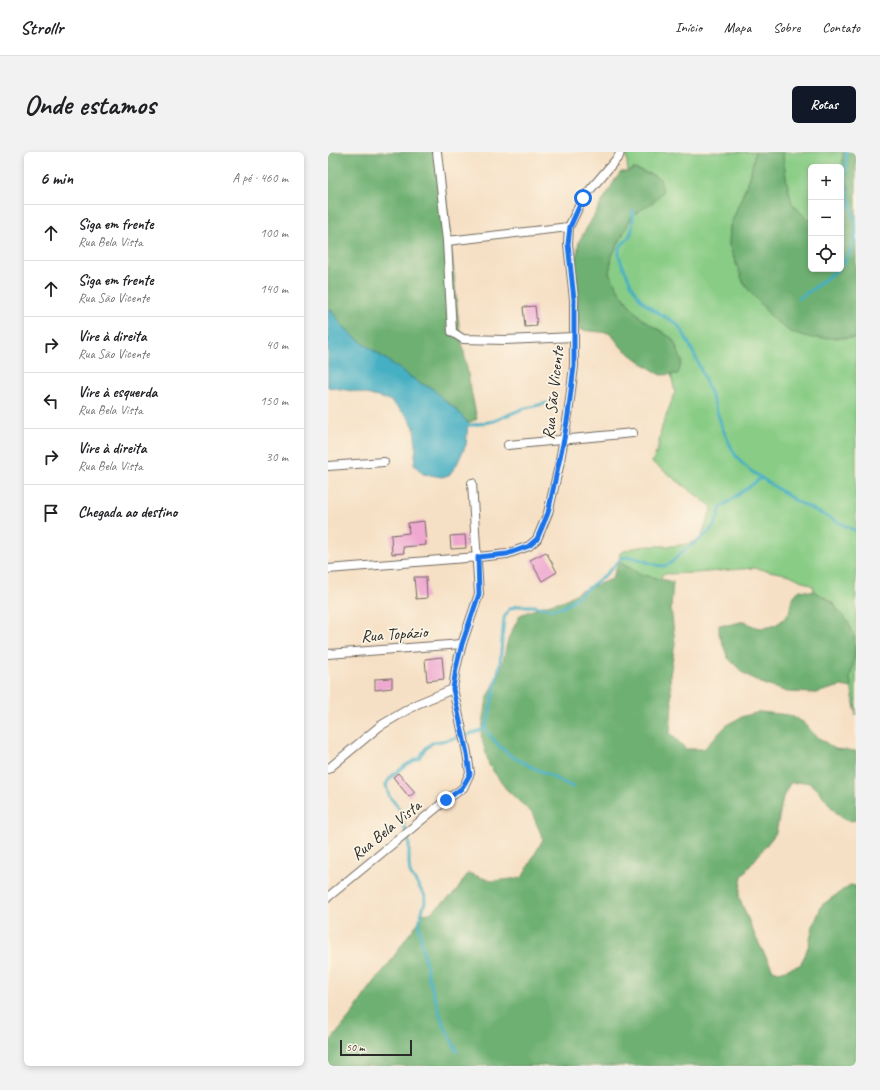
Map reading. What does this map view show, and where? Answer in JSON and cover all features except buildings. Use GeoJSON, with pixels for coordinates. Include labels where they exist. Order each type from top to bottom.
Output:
{"type":"FeatureCollection","features":[{"type":"Feature","properties":{"kind":"street","name":"Rua São Vicente"},"geometry":{"type":"LineString","coordinates":[[328,569],[507,554],[529,546],[537,539],[548,513],[568,415],[574,366],[574,337],[506,340],[463,339],[452,332],[447,241],[437,152]]}},
{"type":"Feature","properties":{"kind":"street"},"geometry":{"type":"LineString","coordinates":[[574,337],[574,299],[568,244],[570,227],[583,198],[619,154]]}},
{"type":"Feature","properties":{"kind":"street"},"geometry":{"type":"LineString","coordinates":[[447,241],[570,227]]}},
{"type":"Feature","properties":{"kind":"street"},"geometry":{"type":"LineString","coordinates":[[508,445],[633,433]]}},
{"type":"Feature","properties":{"kind":"street"},"geometry":{"type":"LineString","coordinates":[[328,466],[384,462]]}},
{"type":"Feature","properties":{"kind":"street","name":"Rua Bela Vista"},"geometry":{"type":"LineString","coordinates":[[328,897],[462,788],[470,774],[453,689],[462,644],[479,594],[478,557],[472,483]]}},
{"type":"Feature","properties":{"kind":"street","name":"Rua Topázio"},"geometry":{"type":"LineString","coordinates":[[328,654],[462,644]]}},
{"type":"Feature","properties":{"kind":"street"},"geometry":{"type":"LineString","coordinates":[[328,770],[380,726],[417,704],[453,689]]}},
{"type":"Feature","properties":{"kind":"green space"},"geometry":{"type":"Polygon","coordinates":[[[328,152],[439,152],[447,206],[459,326],[477,419],[468,423],[458,411],[433,389],[418,382],[356,338],[342,325],[328,306],[328,152]]]}},
{"type":"Feature","properties":{"kind":"green space"},"geometry":{"type":"Polygon","coordinates":[[[626,152],[755,152],[750,177],[730,226],[729,245],[744,284],[849,338],[856,338],[856,715],[850,679],[855,652],[847,620],[834,604],[826,598],[813,592],[814,587],[790,575],[754,568],[663,574],[660,579],[640,574],[619,562],[620,553],[628,550],[643,546],[682,545],[700,540],[712,507],[652,462],[657,451],[662,427],[675,392],[671,374],[678,373],[673,339],[642,319],[619,291],[609,273],[612,256],[632,216],[642,209],[653,175],[634,169],[628,172],[626,152]]]}},
{"type":"Feature","properties":{"kind":"green space"},"geometry":{"type":"Polygon","coordinates":[[[755,152],[784,152],[783,158],[792,203],[808,219],[808,272],[844,272],[844,217],[846,216],[849,189],[843,162],[843,152],[856,152],[856,338],[812,338],[790,332],[772,318],[744,284],[729,245],[730,226],[750,177],[755,152]]]}},
{"type":"Feature","properties":{"kind":"green space"},"geometry":{"type":"Polygon","coordinates":[[[784,152],[843,152],[843,164],[808,164],[808,219],[792,204],[783,158],[784,152]]]}},
{"type":"Feature","properties":{"kind":"green space"},"geometry":{"type":"Polygon","coordinates":[[[844,166],[849,189],[846,216],[844,217],[844,166]]]}},
{"type":"Feature","properties":{"kind":"green space"},"geometry":{"type":"Polygon","coordinates":[[[634,169],[653,175],[660,179],[663,191],[656,200],[632,216],[612,256],[609,273],[619,291],[642,319],[673,339],[682,361],[678,374],[661,375],[622,348],[610,333],[580,330],[576,309],[578,300],[576,261],[579,241],[621,172],[628,172],[634,169]]]}},
{"type":"Feature","properties":{"kind":"green space"},"geometry":{"type":"Polygon","coordinates":[[[619,562],[640,574],[673,582],[671,608],[675,643],[670,676],[672,706],[670,733],[686,749],[704,749],[728,724],[744,716],[760,712],[789,715],[803,722],[815,735],[835,749],[856,751],[856,820],[849,821],[842,818],[812,785],[806,782],[790,783],[783,797],[776,833],[742,876],[739,897],[756,938],[773,970],[779,972],[800,965],[805,955],[813,926],[822,905],[850,885],[856,886],[856,1066],[328,1066],[328,1044],[350,1017],[390,962],[420,920],[422,914],[430,913],[456,892],[468,873],[492,881],[522,878],[543,839],[532,813],[506,789],[489,765],[481,735],[487,699],[501,670],[508,639],[520,615],[543,606],[565,600],[580,591],[612,579],[619,562]]]}},
{"type":"Feature","properties":{"kind":"green space"},"geometry":{"type":"Polygon","coordinates":[[[800,590],[815,592],[826,598],[834,604],[847,620],[854,636],[855,652],[850,679],[852,688],[841,686],[816,693],[787,692],[763,684],[743,673],[728,658],[719,634],[719,625],[728,625],[745,621],[753,626],[761,628],[775,625],[789,612],[793,597],[800,590]]]}},
{"type":"Feature","properties":{"kind":"water"},"geometry":{"type":"Polygon","coordinates":[[[328,306],[342,325],[356,338],[418,382],[433,389],[458,411],[468,423],[466,445],[456,466],[449,475],[442,477],[423,474],[414,464],[416,447],[414,427],[407,416],[389,400],[358,392],[328,387],[328,306]]]}},
{"type":"Feature","properties":{"kind":"waterway"},"geometry":{"type":"LineString","coordinates":[[846,152],[846,184],[856,229]]}},
{"type":"Feature","properties":{"kind":"waterway"},"geometry":{"type":"LineString","coordinates":[[633,210],[632,231],[629,237],[620,246],[620,259],[632,286],[641,300],[653,310],[676,323],[683,332],[697,360],[722,427],[736,456],[751,471],[796,501],[856,531]]}},
{"type":"Feature","properties":{"kind":"waterway"},"geometry":{"type":"LineString","coordinates":[[844,261],[851,250],[856,232]]}},
{"type":"Feature","properties":{"kind":"waterway"},"geometry":{"type":"LineString","coordinates":[[798,299],[834,272]]}},
{"type":"Feature","properties":{"kind":"waterway"},"geometry":{"type":"LineString","coordinates":[[464,425],[494,421],[522,409],[547,403]]}},
{"type":"Feature","properties":{"kind":"waterway"},"geometry":{"type":"LineString","coordinates":[[457,1051],[443,1024],[429,979],[419,925],[425,902],[425,896],[410,873],[409,842],[402,814],[389,796],[386,785],[388,781],[406,765],[419,758],[426,748],[432,743],[465,736],[481,730],[487,725],[500,663],[504,618],[509,609],[517,606],[534,606],[552,609],[564,607],[605,575],[622,558],[627,557],[664,566],[668,565],[709,532],[716,523],[721,507],[761,478]]}},
{"type":"Feature","properties":{"kind":"waterway"},"geometry":{"type":"LineString","coordinates":[[484,728],[499,746],[511,756],[573,787]]}},
{"type":"Feature","properties":{"kind":"route"},"geometry":{"type":"LineString","coordinates":[[446,800],[462,788],[470,774],[453,689],[462,644],[479,594],[478,557],[507,554],[529,546],[537,539],[548,513],[559,466],[568,415],[574,366],[574,299],[568,244],[570,227],[583,198]]}}]}
